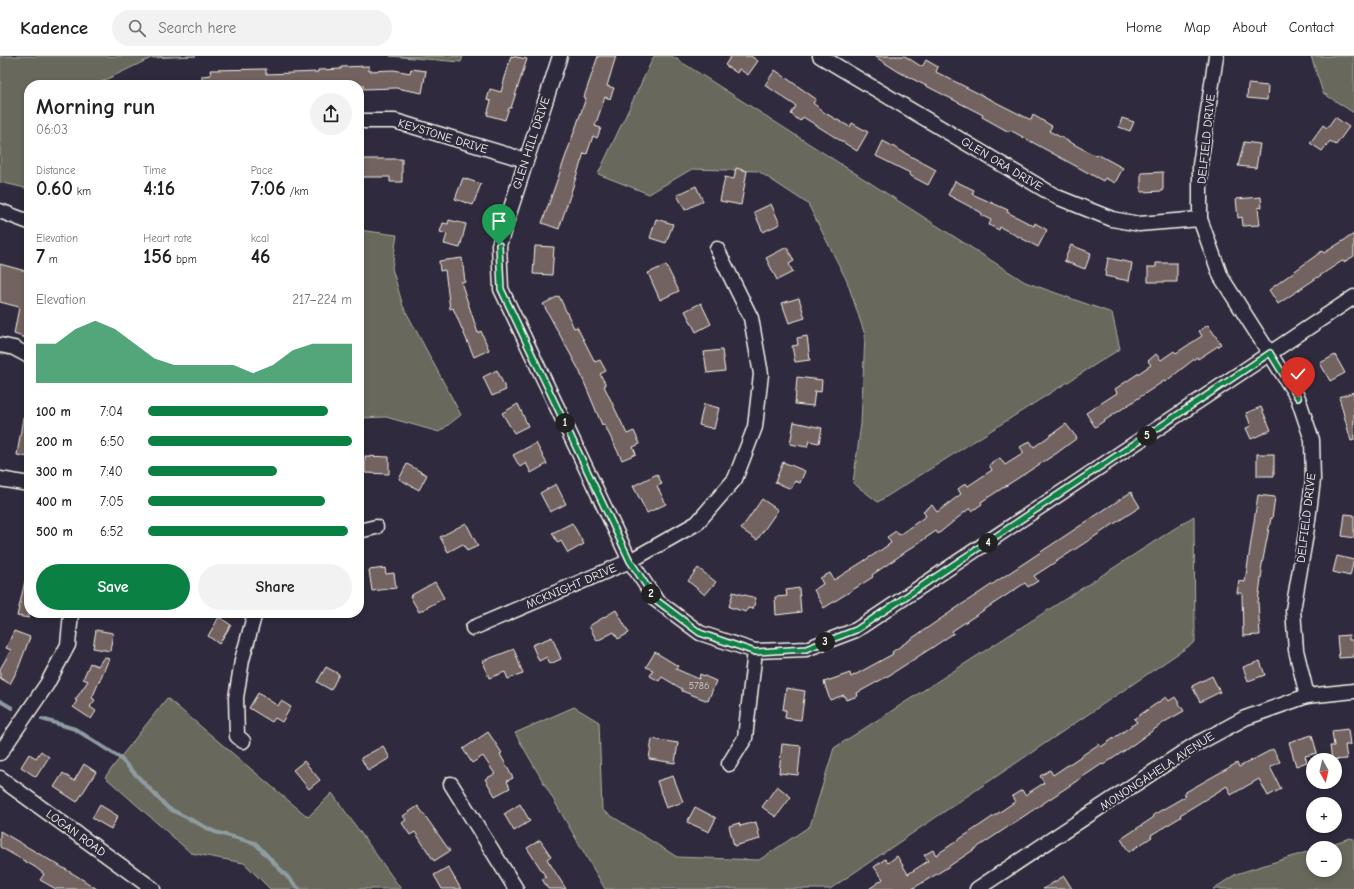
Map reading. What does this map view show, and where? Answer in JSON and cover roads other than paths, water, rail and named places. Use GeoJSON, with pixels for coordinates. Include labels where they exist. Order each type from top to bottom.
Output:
{"type":"FeatureCollection","features":[{"type":"Feature","properties":{"kind":"street","name":"GLEN HILL DRIVE"},"geometry":{"type":"LineString","coordinates":[[560,56],[525,160],[499,245],[501,289],[630,561],[656,600],[700,633],[755,652],[806,649],[856,630],[1354,297]]}},
{"type":"Feature","properties":{"kind":"street","name":"GLEN ORA DRIVE"},"geometry":{"type":"LineString","coordinates":[[820,56],[1058,197],[1112,219],[1126,222],[1140,224],[1200,219]]}},
{"type":"Feature","properties":{"kind":"street","name":"DELFIELD DRIVE"},"geometry":{"type":"LineString","coordinates":[[1216,56],[1200,165],[1200,219],[1221,277],[1298,398],[1312,440],[1313,480],[1307,528],[1293,610],[1296,650],[1307,696]]}},
{"type":"Feature","properties":{"kind":"street","name":"KEYSTONE DRIVE"},"geometry":{"type":"LineString","coordinates":[[364,121],[395,121],[525,160]]}},
{"type":"Feature","properties":{"kind":"street"},"geometry":{"type":"LineString","coordinates":[[0,211],[24,220]]}},
{"type":"Feature","properties":{"kind":"street","name":"MCKNIGHT DRIVE"},"geometry":{"type":"LineString","coordinates":[[472,628],[630,561],[697,523],[735,479],[755,427],[761,374],[751,318],[717,249]]}},
{"type":"Feature","properties":{"kind":"street"},"geometry":{"type":"LineString","coordinates":[[0,345],[14,348],[24,353]]}},
{"type":"Feature","properties":{"kind":"street"},"geometry":{"type":"LineString","coordinates":[[0,479],[24,483]]}},
{"type":"Feature","properties":{"kind":"street"},"geometry":{"type":"LineString","coordinates":[[364,530],[376,527]]}},
{"type":"Feature","properties":{"kind":"street"},"geometry":{"type":"LineString","coordinates":[[0,753],[47,684],[68,646],[71,618]]}},
{"type":"Feature","properties":{"kind":"street"},"geometry":{"type":"LineString","coordinates":[[243,741],[237,736],[236,698],[242,660],[254,618]]}},
{"type":"Feature","properties":{"kind":"street"},"geometry":{"type":"LineString","coordinates":[[729,764],[745,738],[755,652]]}},
{"type":"Feature","properties":{"kind":"street","name":"MONONGAHELA AVENUE"},"geometry":{"type":"LineString","coordinates":[[977,889],[1191,747],[1245,718],[1307,696],[1354,691]]}},
{"type":"Feature","properties":{"kind":"street","name":"LOGAN ROAD"},"geometry":{"type":"LineString","coordinates":[[0,778],[153,889]]}},
{"type":"Feature","properties":{"kind":"street"},"geometry":{"type":"LineString","coordinates":[[451,784],[516,889]]}},
{"type":"Feature","properties":{"kind":"waterway"},"geometry":{"type":"LineString","coordinates":[[0,701],[12,708]]}},
{"type":"Feature","properties":{"kind":"waterway"},"geometry":{"type":"LineString","coordinates":[[42,719],[75,729],[119,757],[168,808],[215,832],[255,843],[299,889]]}}]}
